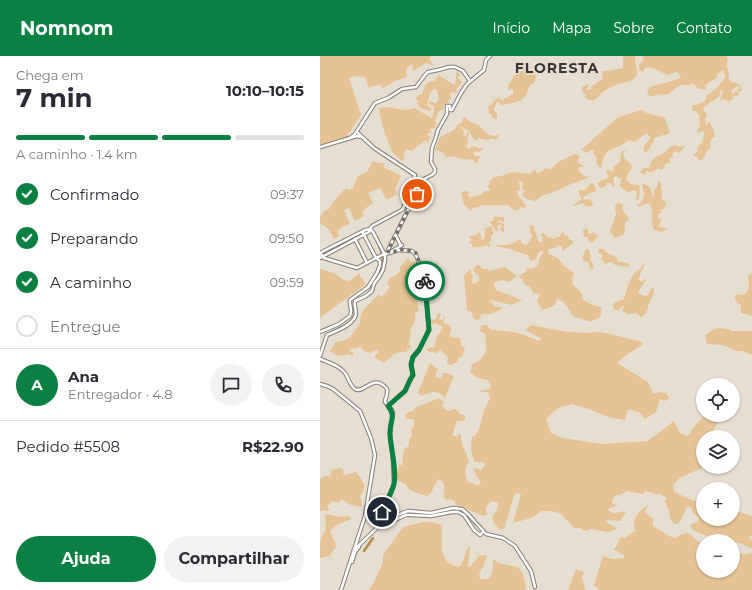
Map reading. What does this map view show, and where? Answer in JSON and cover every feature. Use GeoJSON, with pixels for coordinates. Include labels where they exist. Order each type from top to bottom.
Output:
{"type":"FeatureCollection","features":[{"type":"Feature","properties":{"kind":"main road"},"geometry":{"type":"LineString","coordinates":[[327,335],[339,330],[353,320],[356,313],[355,302],[372,291],[373,286],[382,272],[385,260],[396,236],[412,202],[418,193],[420,182],[435,172],[431,163],[432,148],[437,132],[447,114],[448,106],[450,106],[450,110],[452,110],[461,93],[470,81],[484,70],[485,62],[490,56]]}},
{"type":"Feature","properties":{"kind":"main road"},"geometry":{"type":"LineString","coordinates":[[320,147],[350,138],[356,134],[375,103],[388,98],[402,89],[416,87],[428,72],[455,67],[464,72],[470,81]]}},
{"type":"Feature","properties":{"kind":"main road"},"geometry":{"type":"LineString","coordinates":[[321,255],[363,233],[369,232],[372,226],[403,209],[415,175],[374,148],[362,137],[356,134]]}},
{"type":"Feature","properties":{"kind":"main road"},"geometry":{"type":"LineString","coordinates":[[370,229],[373,232],[385,260]]}},
{"type":"Feature","properties":{"kind":"main road"},"geometry":{"type":"LineString","coordinates":[[321,255],[355,239],[363,233]]}},
{"type":"Feature","properties":{"kind":"main road"},"geometry":{"type":"LineString","coordinates":[[320,332],[339,324],[350,316],[352,311],[350,301],[368,287],[380,267],[380,260],[376,258],[363,233]]}},
{"type":"Feature","properties":{"kind":"main road"},"geometry":{"type":"LineString","coordinates":[[389,251],[401,245],[396,236]]}},
{"type":"Feature","properties":{"kind":"main road"},"geometry":{"type":"LineString","coordinates":[[355,239],[367,263]]}},
{"type":"Feature","properties":{"kind":"main road"},"geometry":{"type":"LineString","coordinates":[[321,255],[326,259],[357,268],[386,251],[401,249],[412,251],[416,255],[424,277],[429,330],[419,350],[413,357],[411,364],[413,375],[405,391],[388,406]]}},
{"type":"Feature","properties":{"kind":"main road"},"geometry":{"type":"LineString","coordinates":[[320,356],[327,335],[325,330]]}},
{"type":"Feature","properties":{"kind":"main road"},"geometry":{"type":"LineString","coordinates":[[320,360],[341,369],[355,389],[360,390],[378,382],[387,388],[385,401],[392,410],[393,414],[390,434],[394,481],[380,518],[380,526]]}},
{"type":"Feature","properties":{"kind":"main road"},"geometry":{"type":"LineString","coordinates":[[320,384],[333,389],[359,410],[371,438],[374,450],[375,460],[366,511],[342,590]]}},
{"type":"Feature","properties":{"kind":"main road"},"geometry":{"type":"LineString","coordinates":[[380,522],[408,511],[431,513],[453,508],[462,509],[483,532],[503,538],[515,546],[531,571],[535,587]]}},
{"type":"Feature","properties":{"kind":"main road"},"geometry":{"type":"LineString","coordinates":[[354,551],[380,526],[410,515],[431,516],[458,512],[464,515],[474,530],[480,535],[483,532]]}},
{"type":"Feature","properties":{"kind":"main road"},"geometry":{"type":"LineString","coordinates":[[380,518],[384,520]]}},
{"type":"Feature","properties":{"kind":"shaded area"},"geometry":{"type":"Polygon","coordinates":[[[320,56],[431,56],[429,59],[433,66],[426,63],[413,71],[412,63],[406,69],[407,77],[395,81],[382,89],[380,84],[369,88],[365,77],[355,76],[349,78],[361,115],[350,132],[347,134],[349,137],[320,145],[320,56]]]}},
{"type":"Feature","properties":{"kind":"shaded area"},"geometry":{"type":"Polygon","coordinates":[[[623,56],[635,56],[637,72],[636,77],[604,91],[594,100],[584,97],[587,96],[583,93],[582,87],[587,84],[589,85],[586,89],[591,90],[592,85],[602,79],[603,74],[601,71],[623,68],[623,56]]]}},
{"type":"Feature","properties":{"kind":"shaded area"},"geometry":{"type":"Polygon","coordinates":[[[643,56],[727,57],[729,79],[733,83],[735,82],[738,84],[742,90],[740,92],[738,91],[737,90],[740,88],[737,86],[731,92],[732,94],[736,91],[739,94],[737,96],[733,96],[732,100],[728,101],[724,99],[721,100],[720,98],[722,96],[722,89],[720,93],[721,95],[704,107],[703,110],[707,115],[705,119],[706,126],[709,122],[715,137],[712,138],[710,143],[711,147],[706,151],[706,154],[701,161],[697,158],[698,156],[693,156],[703,141],[704,133],[706,132],[697,132],[700,125],[700,116],[697,112],[692,110],[692,107],[693,105],[705,101],[707,95],[716,89],[726,77],[723,70],[717,75],[717,78],[705,86],[706,90],[699,89],[692,83],[690,85],[680,85],[667,95],[659,94],[649,96],[647,90],[651,87],[678,79],[681,76],[677,72],[667,75],[651,68],[645,68],[643,72],[639,70],[639,64],[643,61],[643,56]]]}},
{"type":"Feature","properties":{"kind":"shaded area"},"geometry":{"type":"Polygon","coordinates":[[[525,70],[534,72],[536,77],[534,83],[529,87],[526,94],[520,100],[514,103],[500,105],[499,102],[497,102],[494,111],[497,113],[497,117],[496,119],[492,118],[492,115],[489,113],[488,106],[499,97],[501,100],[504,100],[513,94],[513,89],[508,90],[509,84],[515,75],[525,70]]]}},
{"type":"Feature","properties":{"kind":"shaded area"},"geometry":{"type":"Polygon","coordinates":[[[457,72],[460,74],[458,78],[462,82],[456,90],[457,92],[455,95],[455,92],[450,93],[451,99],[448,100],[449,104],[447,103],[444,105],[443,110],[439,111],[434,129],[432,128],[430,130],[432,132],[427,134],[430,137],[427,144],[426,140],[411,151],[407,149],[404,153],[404,159],[402,161],[392,152],[384,131],[379,109],[383,107],[405,110],[414,108],[432,118],[434,106],[429,104],[429,101],[436,103],[438,101],[439,97],[437,90],[434,89],[430,93],[427,105],[431,108],[431,111],[418,106],[418,101],[416,99],[418,95],[422,94],[426,84],[436,80],[438,77],[437,74],[454,85],[457,72]]]}},
{"type":"Feature","properties":{"kind":"shaded area"},"geometry":{"type":"Polygon","coordinates":[[[642,110],[644,112],[665,118],[670,133],[654,138],[654,141],[646,153],[644,152],[644,146],[650,138],[647,133],[634,142],[628,140],[624,144],[608,151],[600,168],[596,162],[597,158],[593,153],[594,151],[592,150],[587,153],[581,150],[617,118],[642,110]]]}},
{"type":"Feature","properties":{"kind":"shaded area"},"geometry":{"type":"Polygon","coordinates":[[[464,117],[478,125],[489,135],[496,136],[498,134],[499,137],[497,137],[497,140],[490,138],[489,140],[480,139],[477,137],[478,141],[474,140],[468,131],[459,126],[463,129],[463,135],[466,136],[466,133],[468,132],[467,148],[470,149],[471,146],[484,149],[479,152],[475,151],[473,154],[475,156],[480,156],[478,159],[479,162],[476,163],[472,159],[464,160],[447,157],[442,152],[435,150],[440,137],[454,130],[457,125],[461,123],[464,117]]]}},
{"type":"Feature","properties":{"kind":"shaded area"},"geometry":{"type":"Polygon","coordinates":[[[673,145],[684,147],[679,153],[676,151],[671,155],[673,158],[671,157],[669,159],[671,162],[665,164],[662,170],[658,169],[651,172],[646,171],[646,174],[644,175],[640,172],[645,167],[650,167],[653,159],[673,145]]]}},
{"type":"Feature","properties":{"kind":"shaded area"},"geometry":{"type":"Polygon","coordinates":[[[627,149],[623,155],[631,164],[632,168],[626,179],[631,184],[639,185],[640,191],[638,200],[636,200],[637,192],[634,190],[627,192],[620,186],[621,178],[614,177],[613,180],[615,186],[613,187],[611,183],[606,183],[606,186],[600,188],[597,183],[609,177],[606,171],[608,169],[611,172],[614,169],[614,166],[620,162],[621,152],[627,149]]]}},
{"type":"Feature","properties":{"kind":"shaded area"},"geometry":{"type":"Polygon","coordinates":[[[575,154],[580,156],[577,162],[585,167],[580,167],[578,170],[584,176],[590,177],[542,196],[535,201],[527,199],[522,195],[525,191],[522,189],[523,183],[519,181],[520,190],[517,191],[526,206],[524,208],[519,207],[519,210],[512,209],[508,205],[482,205],[473,208],[470,211],[464,204],[461,193],[465,191],[469,192],[468,195],[470,197],[490,191],[488,186],[494,177],[513,172],[530,174],[535,169],[536,173],[541,172],[547,167],[548,169],[552,169],[565,158],[575,154]]]}},
{"type":"Feature","properties":{"kind":"shaded area"},"geometry":{"type":"Polygon","coordinates":[[[373,161],[385,163],[383,167],[401,176],[395,189],[397,194],[387,200],[380,188],[368,193],[373,203],[362,212],[364,216],[355,221],[349,208],[344,210],[350,224],[337,231],[339,236],[334,239],[328,229],[320,224],[320,218],[324,211],[329,209],[336,198],[346,188],[350,190],[353,188],[358,176],[367,172],[373,161]]]}},
{"type":"Feature","properties":{"kind":"shaded area"},"geometry":{"type":"Polygon","coordinates":[[[658,181],[661,183],[662,200],[667,203],[664,209],[661,209],[661,213],[658,214],[658,218],[661,219],[661,223],[658,226],[667,229],[663,232],[654,230],[651,206],[645,204],[639,207],[637,205],[642,202],[644,195],[642,183],[650,187],[654,197],[654,191],[658,185],[658,181]]]}},
{"type":"Feature","properties":{"kind":"shaded area"},"geometry":{"type":"Polygon","coordinates":[[[591,183],[594,185],[596,190],[595,192],[583,197],[583,200],[590,199],[593,204],[592,206],[585,206],[583,203],[573,206],[582,199],[578,191],[585,190],[591,183]]]}},
{"type":"Feature","properties":{"kind":"shaded area"},"geometry":{"type":"Polygon","coordinates":[[[619,203],[623,205],[622,209],[629,219],[625,223],[623,235],[615,238],[610,231],[616,215],[616,204],[619,203]]]}},
{"type":"Feature","properties":{"kind":"shaded area"},"geometry":{"type":"Polygon","coordinates":[[[494,216],[504,217],[504,222],[497,221],[504,224],[504,233],[500,230],[502,227],[501,224],[497,226],[498,230],[496,231],[490,222],[494,220],[494,216]]]}},
{"type":"Feature","properties":{"kind":"shaded area"},"geometry":{"type":"Polygon","coordinates":[[[531,225],[533,226],[540,243],[543,241],[541,233],[544,233],[547,237],[555,239],[559,237],[562,231],[568,236],[569,239],[573,241],[573,243],[562,252],[562,247],[559,245],[555,248],[549,249],[549,254],[558,258],[565,267],[571,270],[574,274],[572,280],[573,285],[580,292],[582,298],[589,303],[602,308],[600,317],[590,322],[573,316],[565,304],[558,299],[555,305],[547,309],[542,309],[537,302],[540,294],[533,293],[531,288],[523,283],[523,279],[519,278],[519,276],[525,273],[527,268],[531,269],[536,267],[544,251],[540,252],[536,259],[532,261],[529,260],[530,258],[528,255],[495,246],[511,244],[518,240],[521,240],[522,244],[527,245],[532,235],[530,232],[531,225]]]}},
{"type":"Feature","properties":{"kind":"shaded area"},"geometry":{"type":"Polygon","coordinates":[[[587,225],[588,232],[590,234],[593,232],[598,236],[592,243],[588,241],[588,237],[584,237],[583,230],[587,228],[587,225]]]}},
{"type":"Feature","properties":{"kind":"shaded area"},"geometry":{"type":"Polygon","coordinates":[[[490,226],[494,233],[491,236],[491,241],[489,241],[490,247],[487,245],[481,247],[481,250],[479,246],[474,248],[469,242],[471,241],[470,237],[468,236],[476,235],[480,232],[482,240],[484,239],[485,229],[490,226]]]}},
{"type":"Feature","properties":{"kind":"shaded area"},"geometry":{"type":"Polygon","coordinates":[[[586,249],[589,249],[591,256],[590,261],[593,263],[594,268],[592,269],[589,268],[589,263],[587,261],[584,262],[582,258],[586,249]]]}},
{"type":"Feature","properties":{"kind":"shaded area"},"geometry":{"type":"Polygon","coordinates":[[[599,249],[604,249],[607,253],[615,256],[617,258],[617,262],[628,263],[628,267],[615,265],[612,262],[606,264],[601,260],[602,255],[598,252],[599,249]]]}},
{"type":"Feature","properties":{"kind":"shaded area"},"geometry":{"type":"Polygon","coordinates":[[[408,258],[411,262],[414,261],[423,282],[417,301],[419,311],[415,313],[415,322],[411,328],[409,343],[407,346],[409,344],[411,346],[409,350],[407,348],[407,352],[399,352],[394,354],[384,363],[374,357],[379,352],[377,350],[370,353],[364,351],[360,346],[354,349],[352,348],[349,351],[354,353],[353,356],[348,354],[339,356],[332,353],[330,351],[336,342],[343,341],[350,337],[360,323],[361,314],[368,305],[379,294],[382,297],[390,287],[387,283],[390,277],[395,276],[400,271],[400,267],[408,258]]]}},
{"type":"Feature","properties":{"kind":"shaded area"},"geometry":{"type":"Polygon","coordinates":[[[644,263],[645,264],[639,280],[642,282],[645,279],[646,280],[638,292],[645,296],[648,295],[652,288],[654,288],[653,296],[645,314],[641,317],[636,313],[628,314],[622,311],[624,306],[622,306],[618,311],[614,309],[613,304],[624,299],[632,277],[644,263]]]}},
{"type":"Feature","properties":{"kind":"shaded area"},"geometry":{"type":"Polygon","coordinates":[[[479,265],[482,269],[487,269],[489,271],[505,267],[517,276],[509,282],[502,280],[495,282],[494,285],[496,290],[522,300],[512,305],[490,300],[494,306],[503,308],[491,314],[482,314],[480,319],[476,320],[473,317],[472,312],[467,311],[464,276],[471,269],[471,273],[473,275],[472,282],[474,284],[480,278],[473,270],[475,266],[479,265]]]}},
{"type":"Feature","properties":{"kind":"shaded area"},"geometry":{"type":"Polygon","coordinates":[[[320,269],[334,273],[342,279],[349,281],[359,274],[366,284],[320,319],[320,269]]]}},
{"type":"Feature","properties":{"kind":"shaded area"},"geometry":{"type":"Polygon","coordinates":[[[751,273],[752,316],[741,313],[741,305],[738,304],[734,297],[737,294],[741,295],[746,293],[749,287],[748,276],[751,273]]]}},
{"type":"Feature","properties":{"kind":"shaded area"},"geometry":{"type":"Polygon","coordinates":[[[437,314],[441,314],[439,319],[442,320],[444,316],[445,317],[443,323],[450,325],[451,331],[449,336],[460,338],[461,345],[465,349],[462,357],[459,357],[457,363],[452,365],[447,364],[448,357],[440,350],[437,353],[429,352],[427,350],[430,347],[434,348],[437,336],[443,327],[435,323],[434,325],[430,322],[431,319],[436,319],[437,314]]]}},
{"type":"Feature","properties":{"kind":"shaded area"},"geometry":{"type":"Polygon","coordinates":[[[483,325],[487,325],[491,330],[516,333],[539,341],[542,339],[525,330],[531,325],[568,332],[599,332],[642,342],[642,345],[626,355],[617,363],[648,382],[653,394],[659,392],[666,393],[669,398],[665,401],[660,399],[656,412],[645,419],[639,412],[628,409],[625,420],[608,417],[572,404],[558,408],[546,419],[551,433],[562,438],[603,444],[648,441],[674,421],[680,433],[688,436],[698,422],[718,422],[714,430],[696,430],[696,471],[681,477],[673,485],[674,492],[696,501],[696,516],[691,507],[687,507],[679,523],[675,524],[670,519],[669,510],[665,502],[666,498],[661,494],[645,491],[643,494],[627,491],[620,495],[616,495],[613,498],[612,503],[618,506],[611,507],[608,510],[615,513],[626,512],[620,521],[606,520],[607,523],[617,528],[610,532],[593,529],[589,529],[588,531],[580,528],[574,528],[560,513],[550,511],[542,511],[531,518],[513,523],[521,494],[515,493],[504,529],[500,530],[493,521],[493,516],[498,503],[492,501],[487,506],[487,514],[484,516],[455,504],[455,501],[450,499],[446,500],[444,497],[444,484],[439,479],[427,496],[412,491],[406,484],[397,480],[397,472],[399,465],[402,465],[404,449],[409,446],[409,440],[412,436],[411,430],[414,426],[414,419],[406,419],[406,414],[413,411],[415,408],[439,398],[444,402],[442,406],[446,410],[450,411],[452,409],[456,409],[461,415],[465,415],[465,420],[457,421],[452,435],[457,437],[459,434],[461,435],[469,462],[465,471],[467,481],[478,486],[481,483],[474,468],[481,470],[485,463],[474,461],[471,443],[472,436],[474,437],[478,432],[483,413],[490,398],[488,392],[479,391],[490,389],[491,385],[488,380],[478,378],[470,373],[472,364],[484,356],[486,349],[485,334],[479,331],[483,325]]]}},
{"type":"Feature","properties":{"kind":"shaded area"},"geometry":{"type":"Polygon","coordinates":[[[719,328],[732,331],[752,332],[752,355],[723,345],[707,344],[705,335],[714,329],[719,328]]]}},
{"type":"Feature","properties":{"kind":"shaded area"},"geometry":{"type":"Polygon","coordinates":[[[430,363],[438,369],[435,376],[441,379],[443,373],[448,373],[454,376],[445,398],[436,392],[421,396],[418,392],[430,363]]]}},
{"type":"Feature","properties":{"kind":"shaded area"},"geometry":{"type":"Polygon","coordinates":[[[340,468],[344,471],[343,474],[345,475],[356,472],[364,484],[363,492],[360,496],[362,507],[351,505],[342,499],[339,503],[332,501],[327,507],[329,509],[328,511],[322,510],[320,512],[320,479],[325,476],[329,476],[332,470],[340,468]]]}},
{"type":"Feature","properties":{"kind":"shaded area"},"geometry":{"type":"Polygon","coordinates":[[[648,505],[645,512],[653,519],[653,526],[675,538],[682,534],[688,533],[696,540],[696,578],[740,578],[740,554],[752,553],[752,590],[600,590],[594,585],[603,556],[612,559],[624,558],[624,555],[614,550],[621,537],[626,538],[630,533],[635,531],[634,522],[640,511],[648,505]]]}},
{"type":"Feature","properties":{"kind":"shaded area"},"geometry":{"type":"Polygon","coordinates":[[[740,512],[752,516],[752,536],[748,537],[752,540],[752,549],[740,543],[740,534],[702,534],[693,530],[691,528],[691,524],[696,523],[696,526],[740,526],[740,512]]]}},
{"type":"Feature","properties":{"kind":"shaded area"},"geometry":{"type":"Polygon","coordinates":[[[326,514],[341,517],[349,516],[351,519],[336,525],[332,529],[330,532],[336,547],[329,556],[320,558],[321,539],[326,528],[326,514]]]}},
{"type":"Feature","properties":{"kind":"shaded area"},"geometry":{"type":"Polygon","coordinates":[[[423,522],[431,522],[442,525],[441,542],[443,553],[448,562],[452,565],[461,566],[467,549],[470,546],[468,566],[470,567],[479,556],[487,555],[479,577],[480,579],[488,579],[492,574],[493,559],[498,563],[518,567],[523,574],[526,587],[525,590],[368,590],[373,584],[383,562],[383,555],[403,527],[423,522]]]}},
{"type":"Feature","properties":{"kind":"shaded area"},"geometry":{"type":"Polygon","coordinates":[[[576,569],[584,572],[582,578],[586,590],[568,590],[576,569]]]}},
{"type":"Feature","properties":{"kind":"waterway"},"geometry":{"type":"LineString","coordinates":[[323,254],[362,234]]}},
{"type":"Feature","properties":{"kind":"waterway"},"geometry":{"type":"LineString","coordinates":[[379,246],[382,253]]}},
{"type":"Feature","properties":{"kind":"waterway"},"geometry":{"type":"LineString","coordinates":[[382,265],[383,258]]}},
{"type":"Feature","properties":{"kind":"waterway"},"geometry":{"type":"LineString","coordinates":[[364,551],[373,538]]}},
{"type":"Feature","properties":{"kind":"way so far"},"geometry":{"type":"LineString","coordinates":[[417,194],[388,251],[390,253],[401,249],[416,253],[425,281]]}},
{"type":"Feature","properties":{"kind":"district","name":"FLORESTA"},"geometry":{"type":"Point","coordinates":[557,68]}},
{"type":"Feature","properties":{"kind":"route"},"geometry":{"type":"LineString","coordinates":[[382,512],[393,487],[394,481],[390,434],[393,414],[392,410],[388,406],[407,388],[413,375],[411,364],[413,357],[418,352],[428,334],[429,330],[425,281]]}}]}
